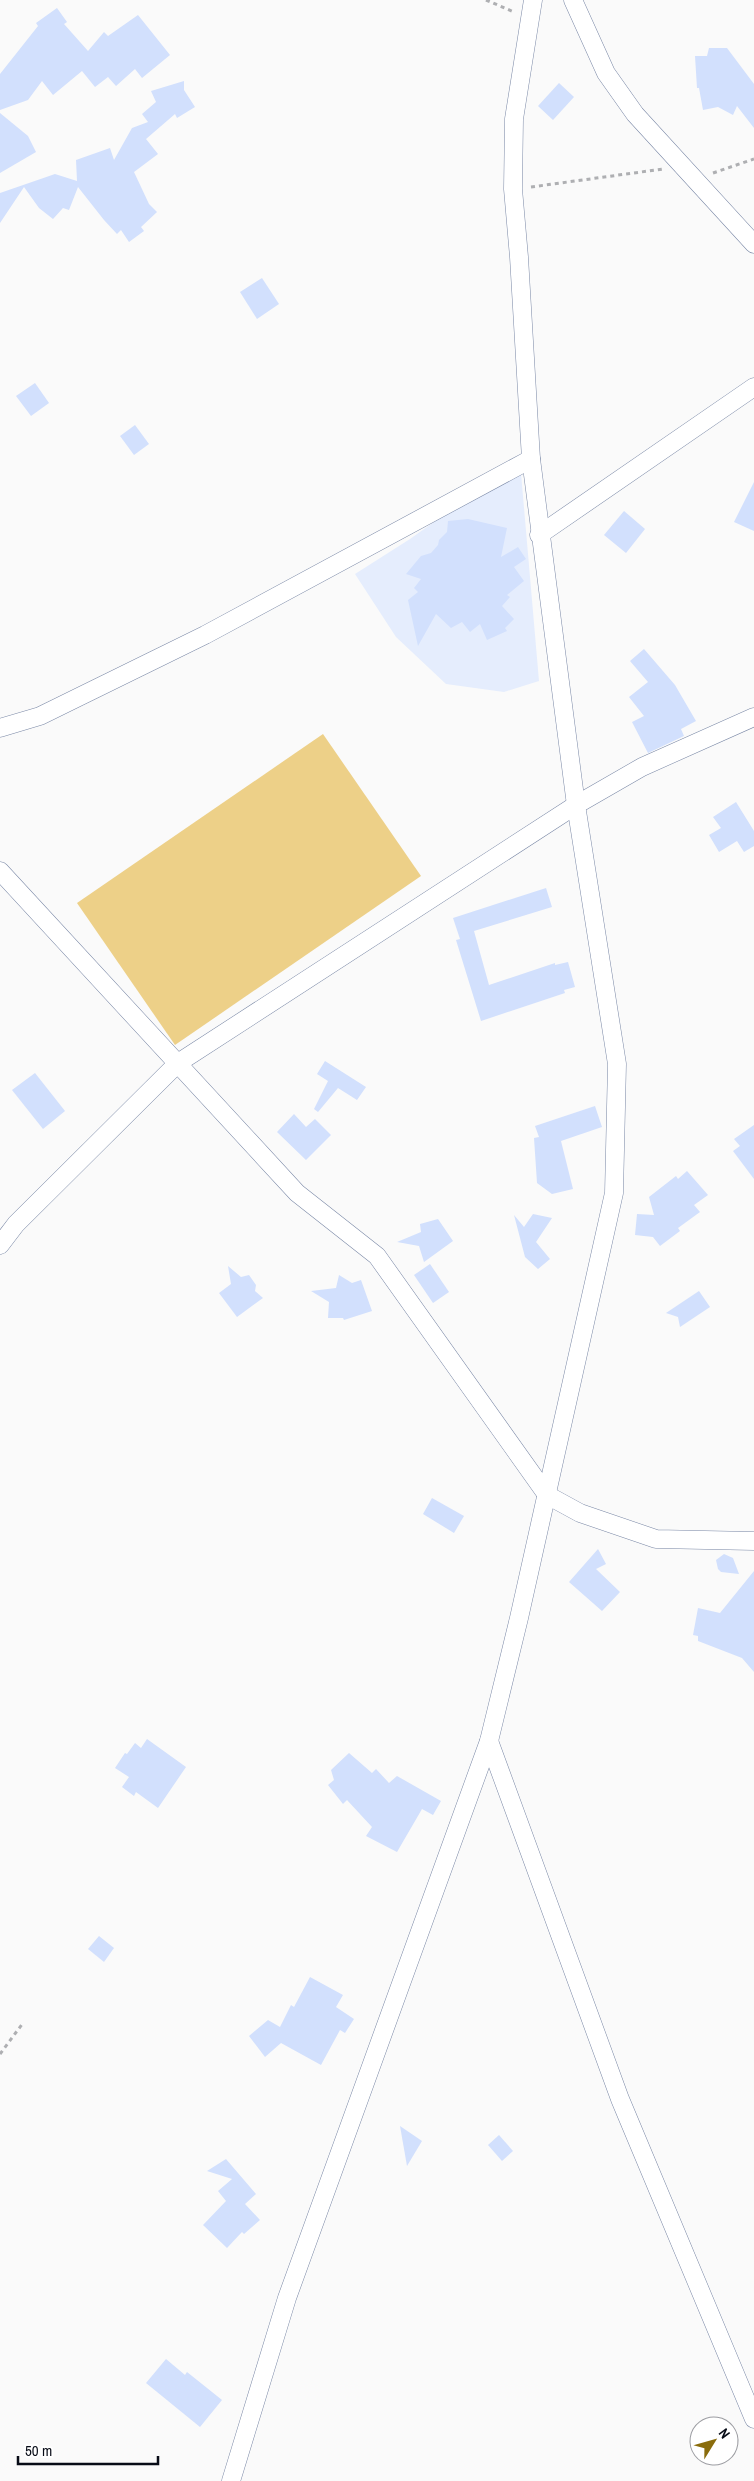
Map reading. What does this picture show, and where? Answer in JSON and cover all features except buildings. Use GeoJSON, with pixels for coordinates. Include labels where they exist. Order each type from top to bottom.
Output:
{"type":"FeatureCollection","features":[{"type":"Feature","properties":{"kind":"street"},"geometry":{"type":"LineString","coordinates":[[230,2481],[288,2298],[489,1741],[547,1495],[614,1193],[617,1064],[576,805],[539,535],[531,459],[513,189],[514,119],[528,18],[533,0]]}},
{"type":"Feature","properties":{"kind":"street"},"geometry":{"type":"LineString","coordinates":[[573,0],[606,73],[635,114],[754,244]]}},
{"type":"Feature","properties":{"kind":"street"},"geometry":{"type":"LineString","coordinates":[[539,535],[754,387]]}},
{"type":"Feature","properties":{"kind":"street"},"geometry":{"type":"LineString","coordinates":[[0,728],[40,716],[205,635],[531,459]]}},
{"type":"Feature","properties":{"kind":"street"},"geometry":{"type":"LineString","coordinates":[[0,1245],[16,1224],[178,1063],[576,805],[642,767],[754,717]]}},
{"type":"Feature","properties":{"kind":"street"},"geometry":{"type":"LineString","coordinates":[[0,871],[297,1193],[377,1256],[547,1495],[580,1514],[656,1539],[754,1541]]}},
{"type":"Feature","properties":{"kind":"street"},"geometry":{"type":"LineString","coordinates":[[489,1741],[620,2099],[754,2419]]}},
{"type":"Feature","properties":{"kind":"path"},"geometry":{"type":"LineString","coordinates":[[486,0],[528,18]]}},
{"type":"Feature","properties":{"kind":"path"},"geometry":{"type":"LineString","coordinates":[[513,189],[688,172],[754,159]]}},
{"type":"Feature","properties":{"kind":"path"},"geometry":{"type":"LineString","coordinates":[[0,2054],[23,2024]]}},
{"type":"Feature","properties":{"kind":"shaded area"},"geometry":{"type":"Polygon","coordinates":[[[521,473],[539,681],[504,692],[446,684],[396,637],[355,574],[410,539],[458,505],[521,473]]]}},
{"type":"Feature","properties":{"kind":"shaded area"},"geometry":{"type":"Polygon","coordinates":[[[323,734],[421,876],[175,1045],[77,903],[323,734]]]}}]}
